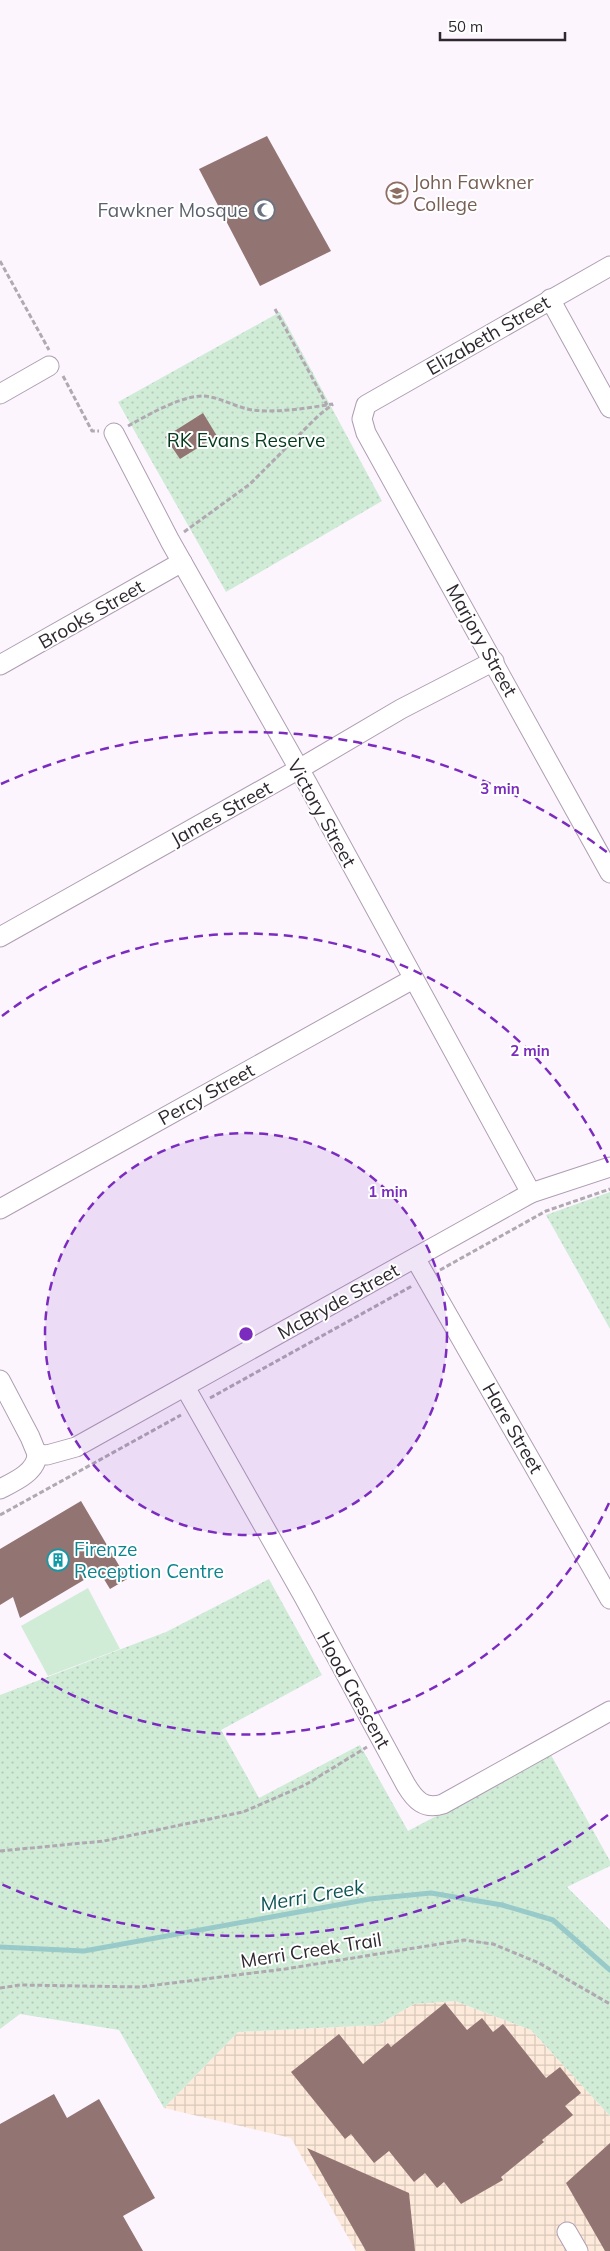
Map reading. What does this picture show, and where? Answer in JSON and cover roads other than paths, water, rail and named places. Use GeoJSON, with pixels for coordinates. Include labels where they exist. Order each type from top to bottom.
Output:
{"type":"FeatureCollection","features":[{"type":"Feature","properties":{"kind":"street","name":"Elizabeth Street"},"geometry":{"type":"LineString","coordinates":[[366,405],[610,266]]}},
{"type":"Feature","properties":{"kind":"street"},"geometry":{"type":"LineString","coordinates":[[550,299],[610,408]]}},
{"type":"Feature","properties":{"kind":"street"},"geometry":{"type":"LineString","coordinates":[[0,394],[49,366]]}},
{"type":"Feature","properties":{"kind":"street","name":"Marjory Street"},"geometry":{"type":"LineString","coordinates":[[366,405],[362,419],[366,433],[610,873]]}},
{"type":"Feature","properties":{"kind":"street","name":"Victory Street"},"geometry":{"type":"LineString","coordinates":[[114,433],[170,541],[299,769],[531,1193]]}},
{"type":"Feature","properties":{"kind":"street","name":"Brooks Street"},"geometry":{"type":"LineString","coordinates":[[0,665],[182,562]]}},
{"type":"Feature","properties":{"kind":"street","name":"James Street"},"geometry":{"type":"LineString","coordinates":[[0,937],[299,769],[401,709],[494,661]]}},
{"type":"Feature","properties":{"kind":"street","name":"Percy Street"},"geometry":{"type":"LineString","coordinates":[[0,1209],[412,978]]}},
{"type":"Feature","properties":{"kind":"street","name":"McBryde Street"},"geometry":{"type":"LineString","coordinates":[[37,1454],[47,1455],[76,1447],[531,1193],[610,1166]]}},
{"type":"Feature","properties":{"kind":"street","name":"Hare Street"},"geometry":{"type":"LineString","coordinates":[[415,1258],[610,1599]]}},
{"type":"Feature","properties":{"kind":"street"},"geometry":{"type":"LineString","coordinates":[[0,1380],[30,1436],[37,1454],[34,1464],[26,1474],[0,1489]]}},
{"type":"Feature","properties":{"kind":"street","name":"Hood Crescent"},"geometry":{"type":"LineString","coordinates":[[185,1387],[414,1797],[426,1806],[434,1807],[458,1796],[610,1711]]}},
{"type":"Feature","properties":{"kind":"street"},"geometry":{"type":"LineString","coordinates":[[567,2232],[578,2251]]}},
{"type":"Feature","properties":{"kind":"waterway","name":"Merri Creek"},"geometry":{"type":"LineString","coordinates":[[0,1947],[84,1951],[370,1899],[431,1893],[502,1905],[553,1920],[610,1970]]}},
{"type":"Feature","properties":{"kind":"place","name":"John Fawkner College"},"geometry":{"type":"Point","coordinates":[397,193]}},
{"type":"Feature","properties":{"kind":"place","name":"Fawkner Mosque"},"geometry":{"type":"Point","coordinates":[264,210]}},
{"type":"Feature","properties":{"kind":"place","name":"Firenze Reception Centre"},"geometry":{"type":"Point","coordinates":[58,1560]}},
{"type":"Feature","properties":{"kind":"park label","name":"RK Evans Reserve"},"geometry":{"type":"Point","coordinates":[246,440]}}]}
